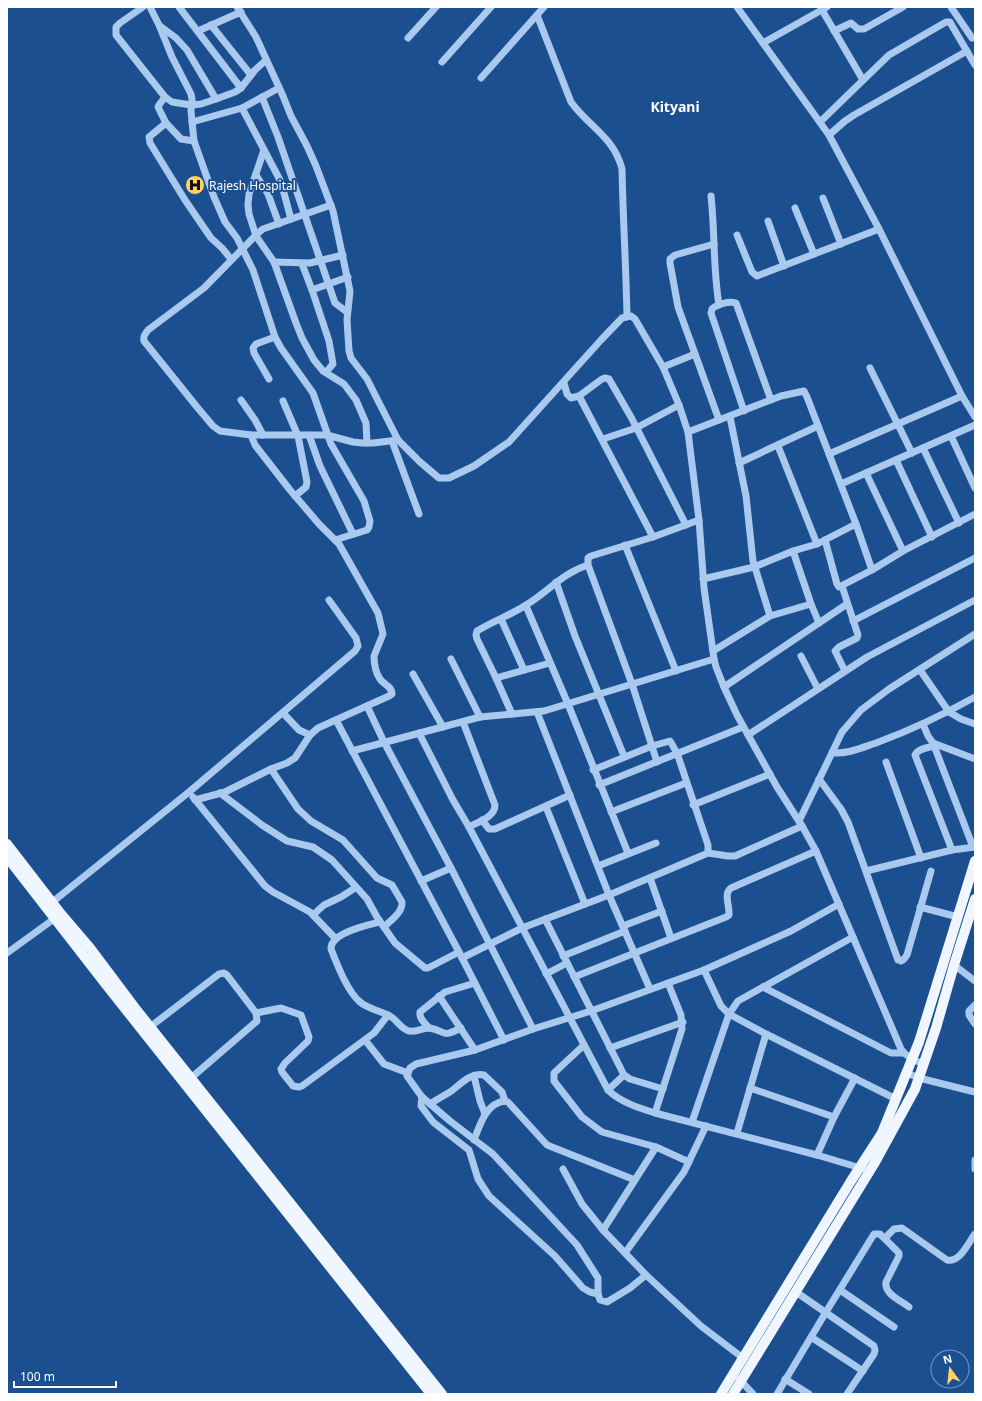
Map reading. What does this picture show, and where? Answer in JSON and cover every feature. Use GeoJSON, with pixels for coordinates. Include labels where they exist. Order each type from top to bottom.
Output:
{"type":"FeatureCollection","features":[{"type":"Feature","properties":{"kind":"main road"},"geometry":{"type":"LineString","coordinates":[[7,844],[49,905]]}},
{"type":"Feature","properties":{"kind":"main road"},"geometry":{"type":"LineString","coordinates":[[7,857],[58,916],[90,948],[107,979],[431,1394]]}},
{"type":"Feature","properties":{"kind":"main road"},"geometry":{"type":"LineString","coordinates":[[720,1394],[882,1133],[907,1073],[908,1056],[920,1042],[975,862]]}},
{"type":"Feature","properties":{"kind":"main road"},"geometry":{"type":"LineString","coordinates":[[733,1394],[869,1172],[915,1088],[936,1028],[975,899]]}},
{"type":"Feature","properties":{"kind":"main road"},"geometry":{"type":"LineString","coordinates":[[107,979],[150,1027],[442,1394]]}},
{"type":"Feature","properties":{"kind":"street"},"geometry":{"type":"LineString","coordinates":[[143,7],[116,27],[116,35],[165,97],[172,102],[191,105],[201,104],[235,92],[241,88],[255,70],[266,60]]}},
{"type":"Feature","properties":{"kind":"street"},"geometry":{"type":"LineString","coordinates":[[150,7],[190,94],[194,140],[225,222],[243,248],[253,270],[275,337],[281,348],[313,393],[327,435],[334,450],[359,490],[366,506],[370,521],[367,530],[335,540]]}},
{"type":"Feature","properties":{"kind":"street"},"geometry":{"type":"LineString","coordinates":[[180,7],[241,88]]}},
{"type":"Feature","properties":{"kind":"street"},"geometry":{"type":"LineString","coordinates":[[408,38],[436,7]]}},
{"type":"Feature","properties":{"kind":"street"},"geometry":{"type":"LineString","coordinates":[[442,62],[491,7]]}},
{"type":"Feature","properties":{"kind":"street"},"geometry":{"type":"LineString","coordinates":[[481,78],[544,7]]}},
{"type":"Feature","properties":{"kind":"street"},"geometry":{"type":"LineString","coordinates":[[737,7],[829,135],[879,229],[962,396],[974,415]]}},
{"type":"Feature","properties":{"kind":"street"},"geometry":{"type":"LineString","coordinates":[[834,31],[851,23],[858,29],[864,29],[903,7]]}},
{"type":"Feature","properties":{"kind":"street"},"geometry":{"type":"LineString","coordinates":[[951,7],[972,38]]}},
{"type":"Feature","properties":{"kind":"street"},"geometry":{"type":"LineString","coordinates":[[763,43],[824,8],[834,31],[863,80]]}},
{"type":"Feature","properties":{"kind":"street"},"geometry":{"type":"LineString","coordinates":[[198,31],[239,9],[256,38],[280,88],[290,116],[307,146],[331,205],[348,277],[350,291],[347,312],[349,350],[351,358],[367,379],[395,440],[419,514]]}},
{"type":"Feature","properties":{"kind":"street"},"geometry":{"type":"LineString","coordinates":[[537,15],[571,102],[576,109],[605,137],[620,159],[622,169],[623,235],[627,316]]}},
{"type":"Feature","properties":{"kind":"street"},"geometry":{"type":"LineString","coordinates":[[820,122],[889,55],[946,22],[950,22],[975,65]]}},
{"type":"Feature","properties":{"kind":"street"},"geometry":{"type":"LineString","coordinates":[[211,25],[251,75]]}},
{"type":"Feature","properties":{"kind":"street"},"geometry":{"type":"LineString","coordinates":[[159,26],[176,38],[187,50],[216,99]]}},
{"type":"Feature","properties":{"kind":"street"},"geometry":{"type":"LineString","coordinates":[[829,135],[854,115],[967,51]]}},
{"type":"Feature","properties":{"kind":"street"},"geometry":{"type":"LineString","coordinates":[[192,122],[242,108],[280,88]]}},
{"type":"Feature","properties":{"kind":"street"},"geometry":{"type":"LineString","coordinates":[[165,97],[158,107],[166,123],[181,139],[194,140]]}},
{"type":"Feature","properties":{"kind":"street"},"geometry":{"type":"LineString","coordinates":[[262,97],[278,137],[335,303],[347,312]]}},
{"type":"Feature","properties":{"kind":"street"},"geometry":{"type":"LineString","coordinates":[[242,108],[282,185],[290,219]]}},
{"type":"Feature","properties":{"kind":"street"},"geometry":{"type":"LineString","coordinates":[[166,123],[149,136],[150,143],[185,200],[211,238],[231,259]]}},
{"type":"Feature","properties":{"kind":"street"},"geometry":{"type":"LineString","coordinates":[[264,150],[249,194],[249,214],[256,236],[274,262],[302,338],[318,365],[344,384],[356,400],[366,423],[367,443]]}},
{"type":"Feature","properties":{"kind":"street"},"geometry":{"type":"LineString","coordinates":[[256,174],[268,194],[279,224]]}},
{"type":"Feature","properties":{"kind":"street"},"geometry":{"type":"LineString","coordinates":[[711,196],[714,219],[716,287],[719,305]]}},
{"type":"Feature","properties":{"kind":"street"},"geometry":{"type":"LineString","coordinates":[[823,198],[841,244]]}},
{"type":"Feature","properties":{"kind":"street"},"geometry":{"type":"LineString","coordinates":[[331,205],[263,229],[231,259],[204,288],[148,330],[143,338],[145,344],[213,426],[220,431],[263,436],[327,435],[353,442],[367,443],[395,440],[439,478],[449,478],[474,466],[508,442],[622,318],[631,316],[635,319],[663,366],[688,432],[699,520],[703,579],[714,655],[724,687],[748,735],[816,851],[853,937],[908,1056]]}},
{"type":"Feature","properties":{"kind":"street"},"geometry":{"type":"LineString","coordinates":[[795,208],[814,254]]}},
{"type":"Feature","properties":{"kind":"street"},"geometry":{"type":"LineString","coordinates":[[768,221],[784,266]]}},
{"type":"Feature","properties":{"kind":"street"},"geometry":{"type":"LineString","coordinates":[[737,235],[754,275],[757,276],[879,229]]}},
{"type":"Feature","properties":{"kind":"street"},"geometry":{"type":"LineString","coordinates":[[714,244],[675,255],[670,259],[670,263],[678,307],[719,420]]}},
{"type":"Feature","properties":{"kind":"street"},"geometry":{"type":"LineString","coordinates":[[274,262],[302,264],[321,261],[342,254]]}},
{"type":"Feature","properties":{"kind":"street"},"geometry":{"type":"LineString","coordinates":[[302,264],[329,341],[333,361],[332,367],[326,372]]}},
{"type":"Feature","properties":{"kind":"street"},"geometry":{"type":"LineString","coordinates":[[312,290],[348,277]]}},
{"type":"Feature","properties":{"kind":"street"},"geometry":{"type":"LineString","coordinates":[[744,411],[711,313],[712,309],[719,305],[732,302],[736,303],[771,400]]}},
{"type":"Feature","properties":{"kind":"street"},"geometry":{"type":"LineString","coordinates":[[269,379],[254,353],[253,348],[256,344],[275,337]]}},
{"type":"Feature","properties":{"kind":"street"},"geometry":{"type":"LineString","coordinates":[[663,366],[695,354]]}},
{"type":"Feature","properties":{"kind":"street"},"geometry":{"type":"LineString","coordinates":[[870,368],[912,453]]}},
{"type":"Feature","properties":{"kind":"street"},"geometry":{"type":"LineString","coordinates":[[564,382],[568,397],[571,398],[579,396],[602,379],[609,379],[686,525]]}},
{"type":"Feature","properties":{"kind":"street"},"geometry":{"type":"LineString","coordinates":[[688,432],[771,400],[794,393],[804,392],[808,397],[872,570]]}},
{"type":"Feature","properties":{"kind":"street"},"geometry":{"type":"LineString","coordinates":[[579,396],[603,439],[653,537]]}},
{"type":"Feature","properties":{"kind":"street"},"geometry":{"type":"LineString","coordinates":[[829,454],[962,396]]}},
{"type":"Feature","properties":{"kind":"street"},"geometry":{"type":"LineString","coordinates":[[241,400],[255,420],[263,436]]}},
{"type":"Feature","properties":{"kind":"street"},"geometry":{"type":"LineString","coordinates":[[283,401],[298,436],[307,485],[304,490],[295,496]]}},
{"type":"Feature","properties":{"kind":"street"},"geometry":{"type":"LineString","coordinates":[[603,439],[636,428],[678,405]]}},
{"type":"Feature","properties":{"kind":"street"},"geometry":{"type":"LineString","coordinates":[[730,416],[746,496],[754,567],[770,616]]}},
{"type":"Feature","properties":{"kind":"street"},"geometry":{"type":"LineString","coordinates":[[841,484],[975,425]]}},
{"type":"Feature","properties":{"kind":"street"},"geometry":{"type":"LineString","coordinates":[[739,463],[818,426]]}},
{"type":"Feature","properties":{"kind":"street"},"geometry":{"type":"LineString","coordinates":[[195,800],[220,794],[271,769],[287,763],[295,758],[310,735],[318,728],[392,694],[390,688],[379,677],[374,660],[374,656],[382,638],[382,628],[378,613],[335,540],[295,496],[255,445],[251,435]]}},
{"type":"Feature","properties":{"kind":"street"},"geometry":{"type":"LineString","coordinates":[[309,435],[320,466],[352,534]]}},
{"type":"Feature","properties":{"kind":"street"},"geometry":{"type":"LineString","coordinates":[[951,436],[975,488]]}},
{"type":"Feature","properties":{"kind":"street"},"geometry":{"type":"LineString","coordinates":[[778,446],[817,544]]}},
{"type":"Feature","properties":{"kind":"street"},"geometry":{"type":"LineString","coordinates":[[923,448],[959,522]]}},
{"type":"Feature","properties":{"kind":"street"},"geometry":{"type":"LineString","coordinates":[[896,460],[932,537]]}},
{"type":"Feature","properties":{"kind":"street"},"geometry":{"type":"LineString","coordinates":[[866,473],[903,551]]}},
{"type":"Feature","properties":{"kind":"street"},"geometry":{"type":"LineString","coordinates":[[825,540],[839,587],[872,570],[903,551],[975,514]]}},
{"type":"Feature","properties":{"kind":"street"},"geometry":{"type":"LineString","coordinates":[[657,762],[632,684],[588,565],[588,558],[699,520]]}},
{"type":"Feature","properties":{"kind":"street"},"geometry":{"type":"LineString","coordinates":[[703,579],[754,567],[793,551],[817,544],[856,524]]}},
{"type":"Feature","properties":{"kind":"street"},"geometry":{"type":"LineString","coordinates":[[625,545],[676,671]]}},
{"type":"Feature","properties":{"kind":"street"},"geometry":{"type":"LineString","coordinates":[[793,551],[819,623]]}},
{"type":"Feature","properties":{"kind":"street"},"geometry":{"type":"LineString","coordinates":[[853,620],[975,558]]}},
{"type":"Feature","properties":{"kind":"street"},"geometry":{"type":"LineString","coordinates":[[512,714],[476,635],[477,631],[526,606],[556,582],[575,570],[588,565]]}},
{"type":"Feature","properties":{"kind":"street"},"geometry":{"type":"LineString","coordinates":[[556,582],[598,695],[624,756]]}},
{"type":"Feature","properties":{"kind":"street"},"geometry":{"type":"LineString","coordinates":[[842,586],[857,632],[857,638],[839,647],[835,651],[845,671]]}},
{"type":"Feature","properties":{"kind":"street"},"geometry":{"type":"LineString","coordinates":[[49,905],[189,792],[355,651],[358,646],[356,638],[329,600]]}},
{"type":"Feature","properties":{"kind":"street"},"geometry":{"type":"LineString","coordinates":[[748,735],[876,651],[975,600]]}},
{"type":"Feature","properties":{"kind":"street"},"geometry":{"type":"LineString","coordinates":[[352,751],[480,718],[537,712],[676,671],[714,655],[770,616],[811,604]]}},
{"type":"Feature","properties":{"kind":"street"},"geometry":{"type":"LineString","coordinates":[[724,687],[847,604]]}},
{"type":"Feature","properties":{"kind":"street"},"geometry":{"type":"LineString","coordinates":[[526,606],[568,704],[599,785],[628,853]]}},
{"type":"Feature","properties":{"kind":"street"},"geometry":{"type":"LineString","coordinates":[[500,618],[524,670]]}},
{"type":"Feature","properties":{"kind":"street"},"geometry":{"type":"LineString","coordinates":[[220,794],[262,825],[287,841],[318,850],[332,860],[355,888],[367,899],[398,947],[425,968],[428,968],[490,944],[522,928],[609,895],[708,853],[735,856],[800,824],[842,732],[861,710],[889,689],[975,634]]}},
{"type":"Feature","properties":{"kind":"street"},"geometry":{"type":"LineString","coordinates":[[801,656],[818,689]]}},
{"type":"Feature","properties":{"kind":"street"},"geometry":{"type":"LineString","coordinates":[[451,659],[480,718]]}},
{"type":"Feature","properties":{"kind":"street"},"geometry":{"type":"LineString","coordinates":[[496,678],[550,663]]}},
{"type":"Feature","properties":{"kind":"street"},"geometry":{"type":"LineString","coordinates":[[920,670],[949,712],[961,719],[975,724]]}},
{"type":"Feature","properties":{"kind":"street"},"geometry":{"type":"LineString","coordinates":[[413,674],[443,727]]}},
{"type":"Feature","properties":{"kind":"street"},"geometry":{"type":"LineString","coordinates":[[832,753],[848,753],[900,734],[949,712],[975,697]]}},
{"type":"Feature","properties":{"kind":"street"},"geometry":{"type":"LineString","coordinates":[[367,706],[384,742],[451,868],[533,1029]]}},
{"type":"Feature","properties":{"kind":"street"},"geometry":{"type":"LineString","coordinates":[[283,712],[299,730],[310,735]]}},
{"type":"Feature","properties":{"kind":"street"},"geometry":{"type":"LineString","coordinates":[[537,712],[609,895],[650,989]]}},
{"type":"Feature","properties":{"kind":"street"},"geometry":{"type":"LineString","coordinates":[[336,720],[461,955],[504,1040]]}},
{"type":"Feature","properties":{"kind":"street"},"geometry":{"type":"LineString","coordinates":[[463,722],[495,805],[493,812],[469,827]]}},
{"type":"Feature","properties":{"kind":"street"},"geometry":{"type":"LineString","coordinates":[[866,871],[952,850],[974,847],[934,745],[923,724]]}},
{"type":"Feature","properties":{"kind":"street"},"geometry":{"type":"LineString","coordinates":[[599,785],[744,726]]}},
{"type":"Feature","properties":{"kind":"street"},"geometry":{"type":"LineString","coordinates":[[419,733],[569,1018],[608,1090],[613,1095],[630,1104],[655,1113],[817,1154],[860,1167],[869,1172]]}},
{"type":"Feature","properties":{"kind":"street"},"geometry":{"type":"LineString","coordinates":[[594,770],[624,756],[670,741],[677,754],[693,805],[708,845],[708,853]]}},
{"type":"Feature","properties":{"kind":"street"},"geometry":{"type":"LineString","coordinates":[[952,850],[915,755],[919,750],[934,745],[975,759]]}},
{"type":"Feature","properties":{"kind":"street"},"geometry":{"type":"LineString","coordinates":[[886,762],[921,858]]}},
{"type":"Feature","properties":{"kind":"street"},"geometry":{"type":"LineString","coordinates":[[271,769],[294,805],[315,824],[343,840],[377,878],[392,884],[402,902],[402,908],[382,924],[354,929],[333,941],[331,949],[342,975],[359,1002],[388,1015],[405,1030],[414,1032],[429,1028]]}},
{"type":"Feature","properties":{"kind":"street"},"geometry":{"type":"LineString","coordinates":[[693,805],[770,774]]}},
{"type":"Feature","properties":{"kind":"street"},"geometry":{"type":"LineString","coordinates":[[819,780],[845,815],[898,960],[901,961],[907,955],[931,871]]}},
{"type":"Feature","properties":{"kind":"street"},"geometry":{"type":"LineString","coordinates":[[611,812],[686,784]]}},
{"type":"Feature","properties":{"kind":"street"},"geometry":{"type":"LineString","coordinates":[[189,792],[265,886],[313,915],[336,939]]}},
{"type":"Feature","properties":{"kind":"street"},"geometry":{"type":"LineString","coordinates":[[482,820],[491,830],[546,807],[570,795]]}},
{"type":"Feature","properties":{"kind":"street"},"geometry":{"type":"LineString","coordinates":[[546,807],[585,904]]}},
{"type":"Feature","properties":{"kind":"street"},"geometry":{"type":"LineString","coordinates":[[598,866],[656,843]]}},
{"type":"Feature","properties":{"kind":"street"},"geometry":{"type":"LineString","coordinates":[[574,977],[726,917],[729,914],[728,890],[816,851]]}},
{"type":"Feature","properties":{"kind":"street"},"geometry":{"type":"LineString","coordinates":[[421,881],[451,868]]}},
{"type":"Feature","properties":{"kind":"street"},"geometry":{"type":"LineString","coordinates":[[650,878],[671,938]]}},
{"type":"Feature","properties":{"kind":"street"},"geometry":{"type":"LineString","coordinates":[[313,915],[324,905],[355,888]]}},
{"type":"Feature","properties":{"kind":"street"},"geometry":{"type":"LineString","coordinates":[[646,1275],[630,1288],[607,1302],[600,1300],[598,1294],[598,1278],[577,1245],[493,1154],[422,1097],[408,1079],[408,1072],[410,1068],[416,1064],[475,1050],[533,1029],[591,1011],[704,970],[791,931],[839,904]]}},
{"type":"Feature","properties":{"kind":"street"},"geometry":{"type":"LineString","coordinates":[[920,907],[958,917]]}},
{"type":"Feature","properties":{"kind":"street"},"geometry":{"type":"LineString","coordinates":[[563,956],[662,911]]}},
{"type":"Feature","properties":{"kind":"street"},"geometry":{"type":"LineString","coordinates":[[7,953],[58,916]]}},
{"type":"Feature","properties":{"kind":"street"},"geometry":{"type":"LineString","coordinates":[[545,919],[624,1075],[630,1079],[663,1089]]}},
{"type":"Feature","properties":{"kind":"street"},"geometry":{"type":"LineString","coordinates":[[692,1122],[729,1014],[738,1001],[853,937]]}},
{"type":"Feature","properties":{"kind":"street"},"geometry":{"type":"LineString","coordinates":[[546,974],[567,963]]}},
{"type":"Feature","properties":{"kind":"street"},"geometry":{"type":"LineString","coordinates":[[954,965],[975,981]]}},
{"type":"Feature","properties":{"kind":"street"},"geometry":{"type":"LineString","coordinates":[[704,970],[721,1006],[729,1014],[896,1099]]}},
{"type":"Feature","properties":{"kind":"street"},"geometry":{"type":"LineString","coordinates":[[150,1027],[219,974],[224,972],[227,975],[256,1013],[257,1022],[191,1078]]}},
{"type":"Feature","properties":{"kind":"street"},"geometry":{"type":"LineString","coordinates":[[461,1028],[449,1034],[444,1034],[429,1028],[421,1018],[420,1012],[444,992],[475,982]]}},
{"type":"Feature","properties":{"kind":"street"},"geometry":{"type":"LineString","coordinates":[[655,1113],[683,1022],[668,983]]}},
{"type":"Feature","properties":{"kind":"street"},"geometry":{"type":"LineString","coordinates":[[763,987],[891,1053],[908,1056],[924,1064]]}},
{"type":"Feature","properties":{"kind":"street"},"geometry":{"type":"LineString","coordinates":[[439,996],[475,1050]]}},
{"type":"Feature","properties":{"kind":"street"},"geometry":{"type":"LineString","coordinates":[[975,1005],[969,1010],[969,1015],[975,1024]]}},
{"type":"Feature","properties":{"kind":"street"},"geometry":{"type":"LineString","coordinates":[[256,1013],[281,1008],[299,1014],[303,1018],[309,1037],[308,1041],[285,1063],[281,1069],[293,1086],[296,1087],[302,1086],[365,1040],[378,1029],[388,1015]]}},
{"type":"Feature","properties":{"kind":"street"},"geometry":{"type":"LineString","coordinates":[[610,1048],[683,1022]]}},
{"type":"Feature","properties":{"kind":"street"},"geometry":{"type":"LineString","coordinates":[[737,1133],[766,1034]]}},
{"type":"Feature","properties":{"kind":"street"},"geometry":{"type":"LineString","coordinates":[[365,1040],[384,1064],[408,1072]]}},
{"type":"Feature","properties":{"kind":"street"},"geometry":{"type":"LineString","coordinates":[[584,1045],[554,1073],[554,1081],[582,1117],[602,1132],[656,1147],[689,1162]]}},
{"type":"Feature","properties":{"kind":"street"},"geometry":{"type":"LineString","coordinates":[[907,1073],[919,1078],[975,1092]]}},
{"type":"Feature","properties":{"kind":"street"},"geometry":{"type":"LineString","coordinates":[[430,1104],[451,1091],[465,1079],[481,1074],[484,1075],[502,1092],[505,1101],[508,1102],[547,1146],[635,1180]]}},
{"type":"Feature","properties":{"kind":"street"},"geometry":{"type":"LineString","coordinates":[[608,1090],[624,1075]]}},
{"type":"Feature","properties":{"kind":"street"},"geometry":{"type":"LineString","coordinates":[[474,1076],[485,1114]]}},
{"type":"Feature","properties":{"kind":"street"},"geometry":{"type":"LineString","coordinates":[[817,1154],[834,1117],[855,1078]]}},
{"type":"Feature","properties":{"kind":"street"},"geometry":{"type":"LineString","coordinates":[[750,1088],[834,1117]]}},
{"type":"Feature","properties":{"kind":"street"},"geometry":{"type":"LineString","coordinates":[[422,1097],[421,1106],[433,1122],[469,1150],[478,1179],[489,1196],[554,1256],[583,1288],[598,1294]]}},
{"type":"Feature","properties":{"kind":"street"},"geometry":{"type":"LineString","coordinates":[[474,1140],[485,1114],[497,1103],[505,1101]]}},
{"type":"Feature","properties":{"kind":"street"},"geometry":{"type":"LineString","coordinates":[[625,1253],[680,1177],[689,1162],[706,1126]]}},
{"type":"Feature","properties":{"kind":"street"},"geometry":{"type":"LineString","coordinates":[[603,1230],[656,1147]]}},
{"type":"Feature","properties":{"kind":"street"},"geometry":{"type":"LineString","coordinates":[[975,1160],[975,1169]]}},
{"type":"Feature","properties":{"kind":"street"},"geometry":{"type":"LineString","coordinates":[[563,1169],[582,1204],[603,1230],[646,1275],[701,1326],[743,1358]]}},
{"type":"Feature","properties":{"kind":"street"},"geometry":{"type":"LineString","coordinates":[[884,1238],[894,1229],[902,1228],[947,1260],[952,1261],[956,1260],[960,1256],[975,1234]]}},
{"type":"Feature","properties":{"kind":"street"},"geometry":{"type":"LineString","coordinates":[[777,1394],[871,1237],[877,1234],[880,1234],[897,1250],[899,1256],[886,1282],[886,1290],[909,1306]]}},
{"type":"Feature","properties":{"kind":"street"},"geometry":{"type":"LineString","coordinates":[[840,1290],[894,1327]]}},
{"type":"Feature","properties":{"kind":"street"},"geometry":{"type":"LineString","coordinates":[[796,1292],[874,1346],[874,1354],[847,1394]]}},
{"type":"Feature","properties":{"kind":"street"},"geometry":{"type":"LineString","coordinates":[[811,1337],[863,1371]]}},
{"type":"Feature","properties":{"kind":"street"},"geometry":{"type":"LineString","coordinates":[[733,1373],[753,1394]]}},
{"type":"Feature","properties":{"kind":"street"},"geometry":{"type":"LineString","coordinates":[[785,1379],[809,1394]]}},
{"type":"Feature","properties":{"kind":"place","name":"Rajesh Hospital"},"geometry":{"type":"Point","coordinates":[195,185]}},
{"type":"Feature","properties":{"kind":"district","name":"Kityani"},"geometry":{"type":"Point","coordinates":[675,106]}}]}
